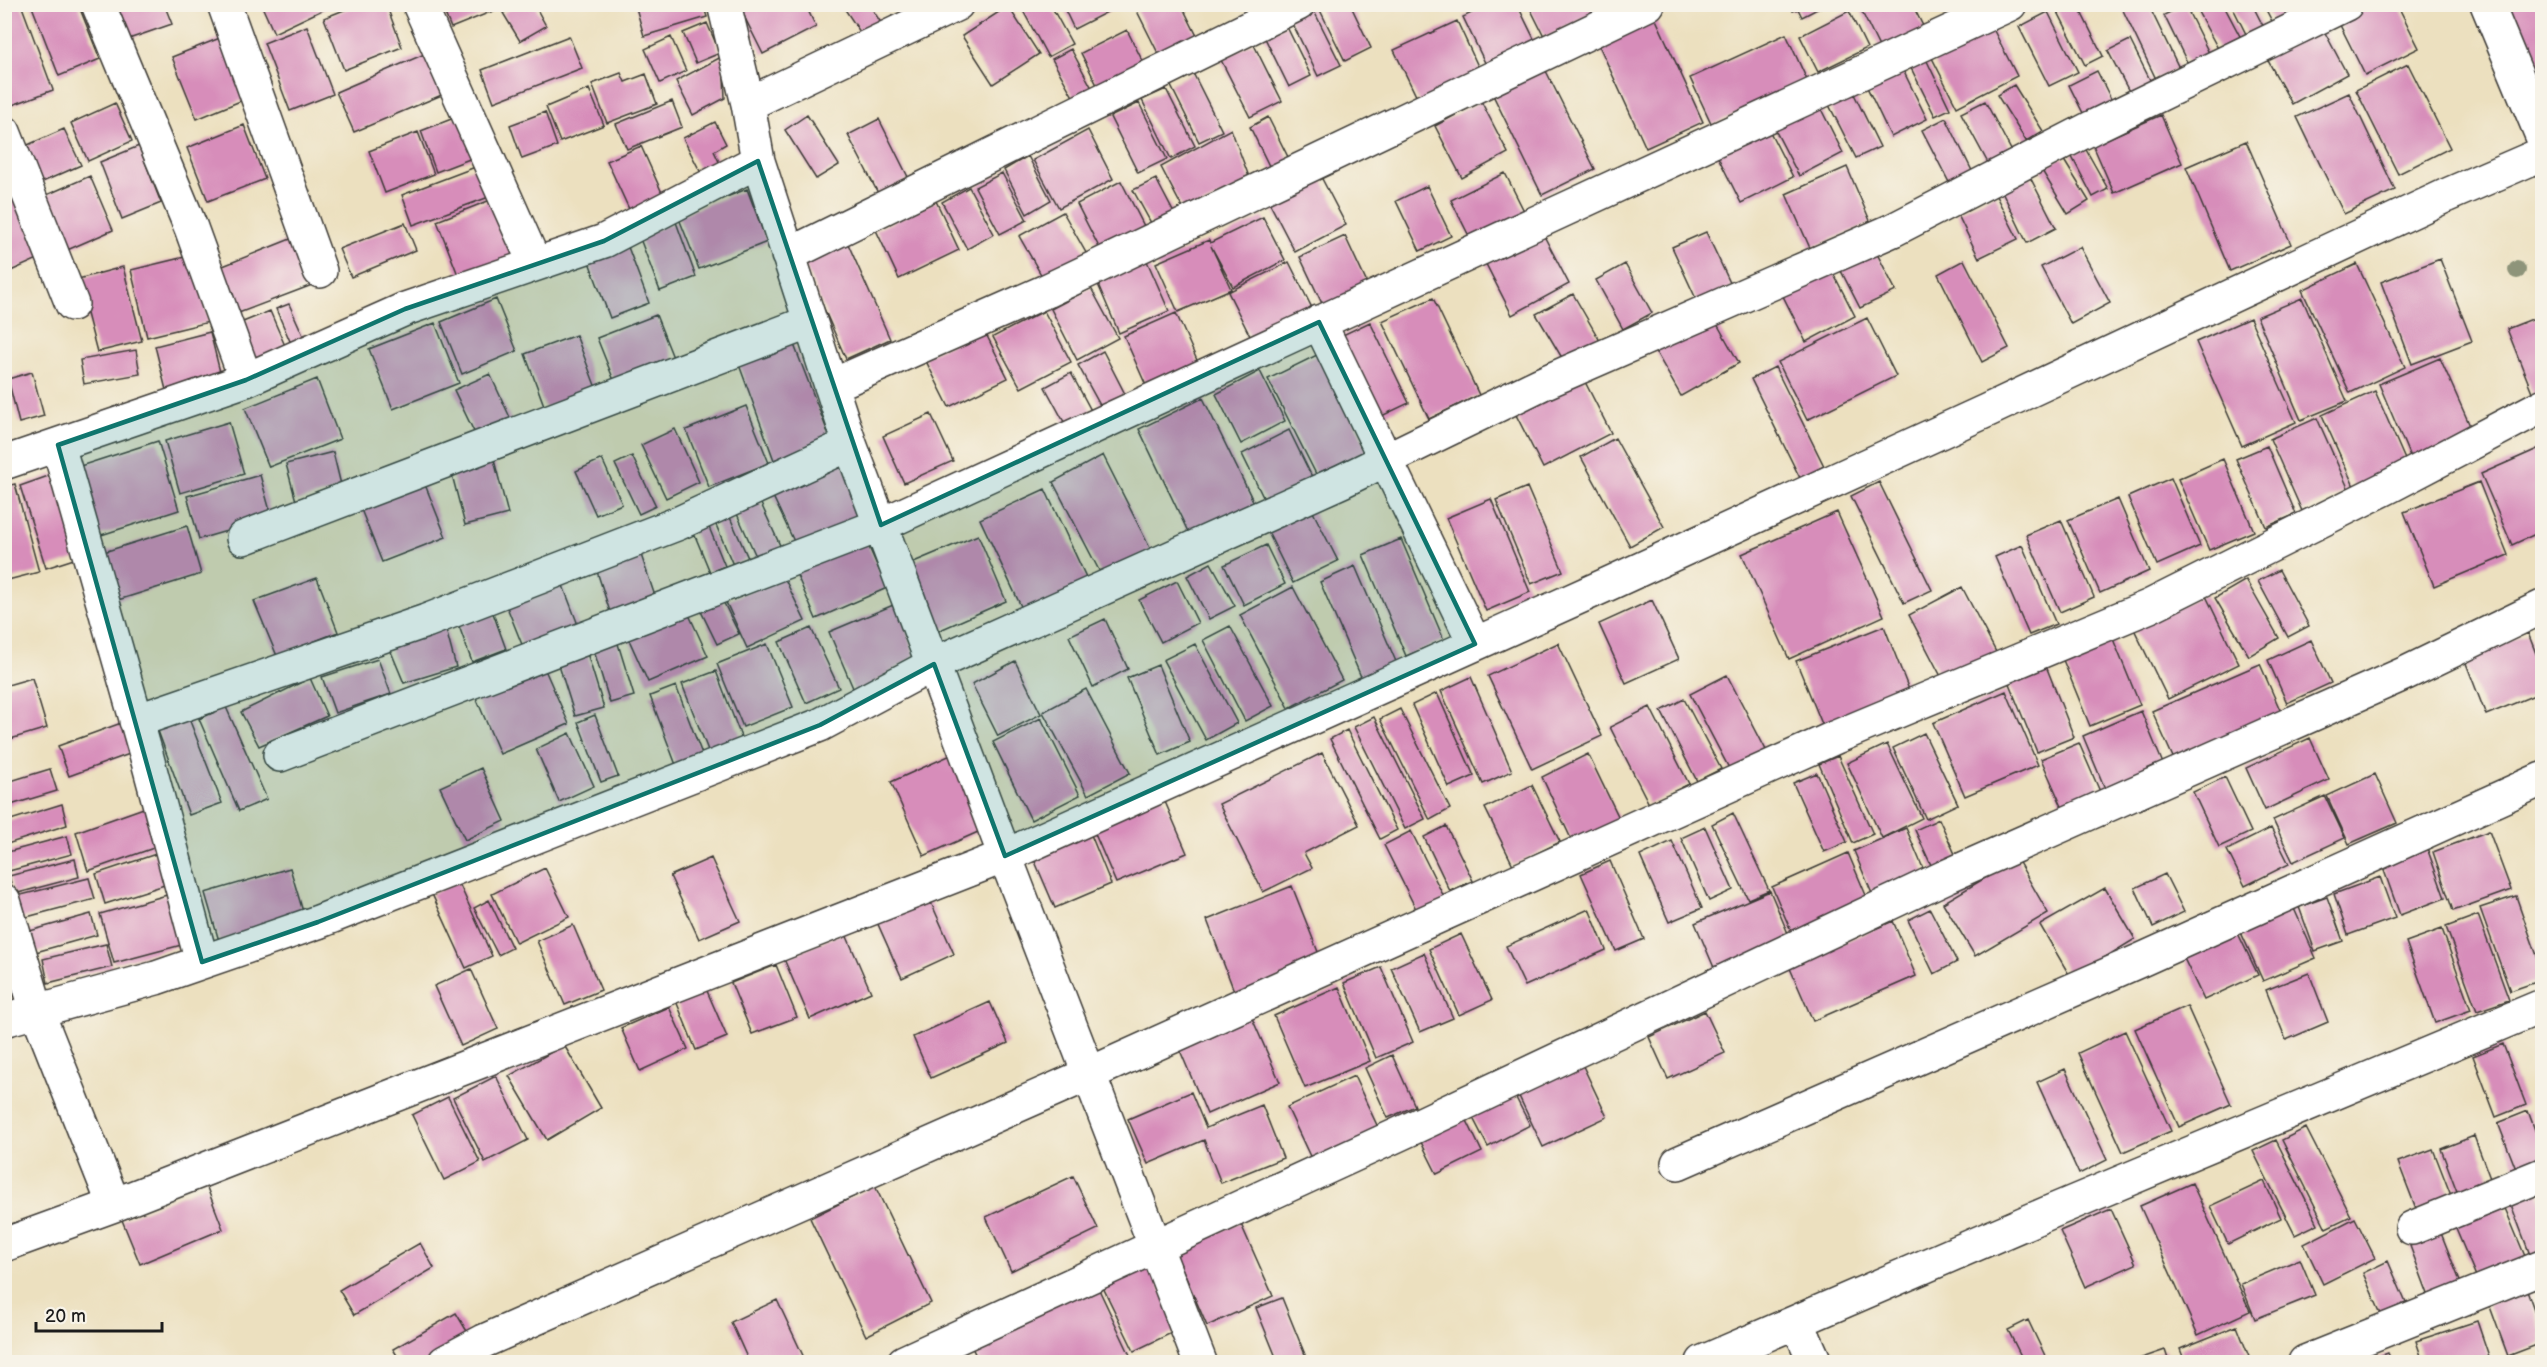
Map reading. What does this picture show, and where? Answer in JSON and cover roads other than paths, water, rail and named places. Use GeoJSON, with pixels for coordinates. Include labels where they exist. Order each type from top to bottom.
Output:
{"type":"FeatureCollection","features":[{"type":"Feature","properties":{"kind":"street"},"geometry":{"type":"LineString","coordinates":[[98,4],[191,228],[246,380]]}},
{"type":"Feature","properties":{"kind":"street"},"geometry":{"type":"LineString","coordinates":[[225,4],[320,271]]}},
{"type":"Feature","properties":{"kind":"street"},"geometry":{"type":"LineString","coordinates":[[419,4],[535,264]]}},
{"type":"Feature","properties":{"kind":"street"},"geometry":{"type":"LineString","coordinates":[[724,4],[748,104],[758,161],[850,444],[1005,856],[1200,1362]]}},
{"type":"Feature","properties":{"kind":"street"},"geometry":{"type":"LineString","coordinates":[[748,104],[957,4]]}},
{"type":"Feature","properties":{"kind":"street"},"geometry":{"type":"LineString","coordinates":[[788,255],[1298,4]]}},
{"type":"Feature","properties":{"kind":"street"},"geometry":{"type":"LineString","coordinates":[[831,386],[1057,286],[1648,4]]}},
{"type":"Feature","properties":{"kind":"street"},"geometry":{"type":"LineString","coordinates":[[280,754],[881,525],[2010,4]]}},
{"type":"Feature","properties":{"kind":"street"},"geometry":{"type":"LineString","coordinates":[[4,1020],[202,962],[318,922],[820,725],[933,664],[1385,461],[1541,384],[1893,230],[2093,127],[2346,4]]}},
{"type":"Feature","properties":{"kind":"street"},"geometry":{"type":"LineString","coordinates":[[2487,4],[2542,136]]}},
{"type":"Feature","properties":{"kind":"street"},"geometry":{"type":"LineString","coordinates":[[4,132],[72,304]]}},
{"type":"Feature","properties":{"kind":"street"},"geometry":{"type":"LineString","coordinates":[[4,1245],[114,1205],[1005,856],[1997,406],[2445,196],[2542,154]]}},
{"type":"Feature","properties":{"kind":"street"},"geometry":{"type":"LineString","coordinates":[[4,463],[246,380],[405,309],[604,241],[758,161]]}},
{"type":"Feature","properties":{"kind":"street"},"geometry":{"type":"LineString","coordinates":[[243,538],[810,322]]}},
{"type":"Feature","properties":{"kind":"street"},"geometry":{"type":"LineString","coordinates":[[1319,322],[1474,644]]}},
{"type":"Feature","properties":{"kind":"street"},"geometry":{"type":"LineString","coordinates":[[444,1362],[484,1341],[1089,1074],[1836,737],[2150,606],[2390,486],[2542,406]]}},
{"type":"Feature","properties":{"kind":"street"},"geometry":{"type":"LineString","coordinates":[[136,721],[426,621],[536,579],[679,523],[850,444]]}},
{"type":"Feature","properties":{"kind":"street"},"geometry":{"type":"LineString","coordinates":[[58,445],[202,962]]}},
{"type":"Feature","properties":{"kind":"street"},"geometry":{"type":"LineString","coordinates":[[904,1362],[1406,1131],[1945,877],[2406,673],[2542,607]]}},
{"type":"Feature","properties":{"kind":"street"},"geometry":{"type":"LineString","coordinates":[[1678,1163],[2130,965],[2542,779]]}},
{"type":"Feature","properties":{"kind":"street"},"geometry":{"type":"LineString","coordinates":[[4,902],[38,1011],[114,1205]]}},
{"type":"Feature","properties":{"kind":"street"},"geometry":{"type":"LineString","coordinates":[[1703,1362],[2055,1210],[2542,1006]]}},
{"type":"Feature","properties":{"kind":"street"},"geometry":{"type":"LineString","coordinates":[[2412,1228],[2542,1175]]}},
{"type":"Feature","properties":{"kind":"street"},"geometry":{"type":"LineString","coordinates":[[2305,1362],[2542,1267]]}},
{"type":"Feature","properties":{"kind":"street"},"geometry":{"type":"LineString","coordinates":[[1797,1322],[1815,1362]]}}]}
